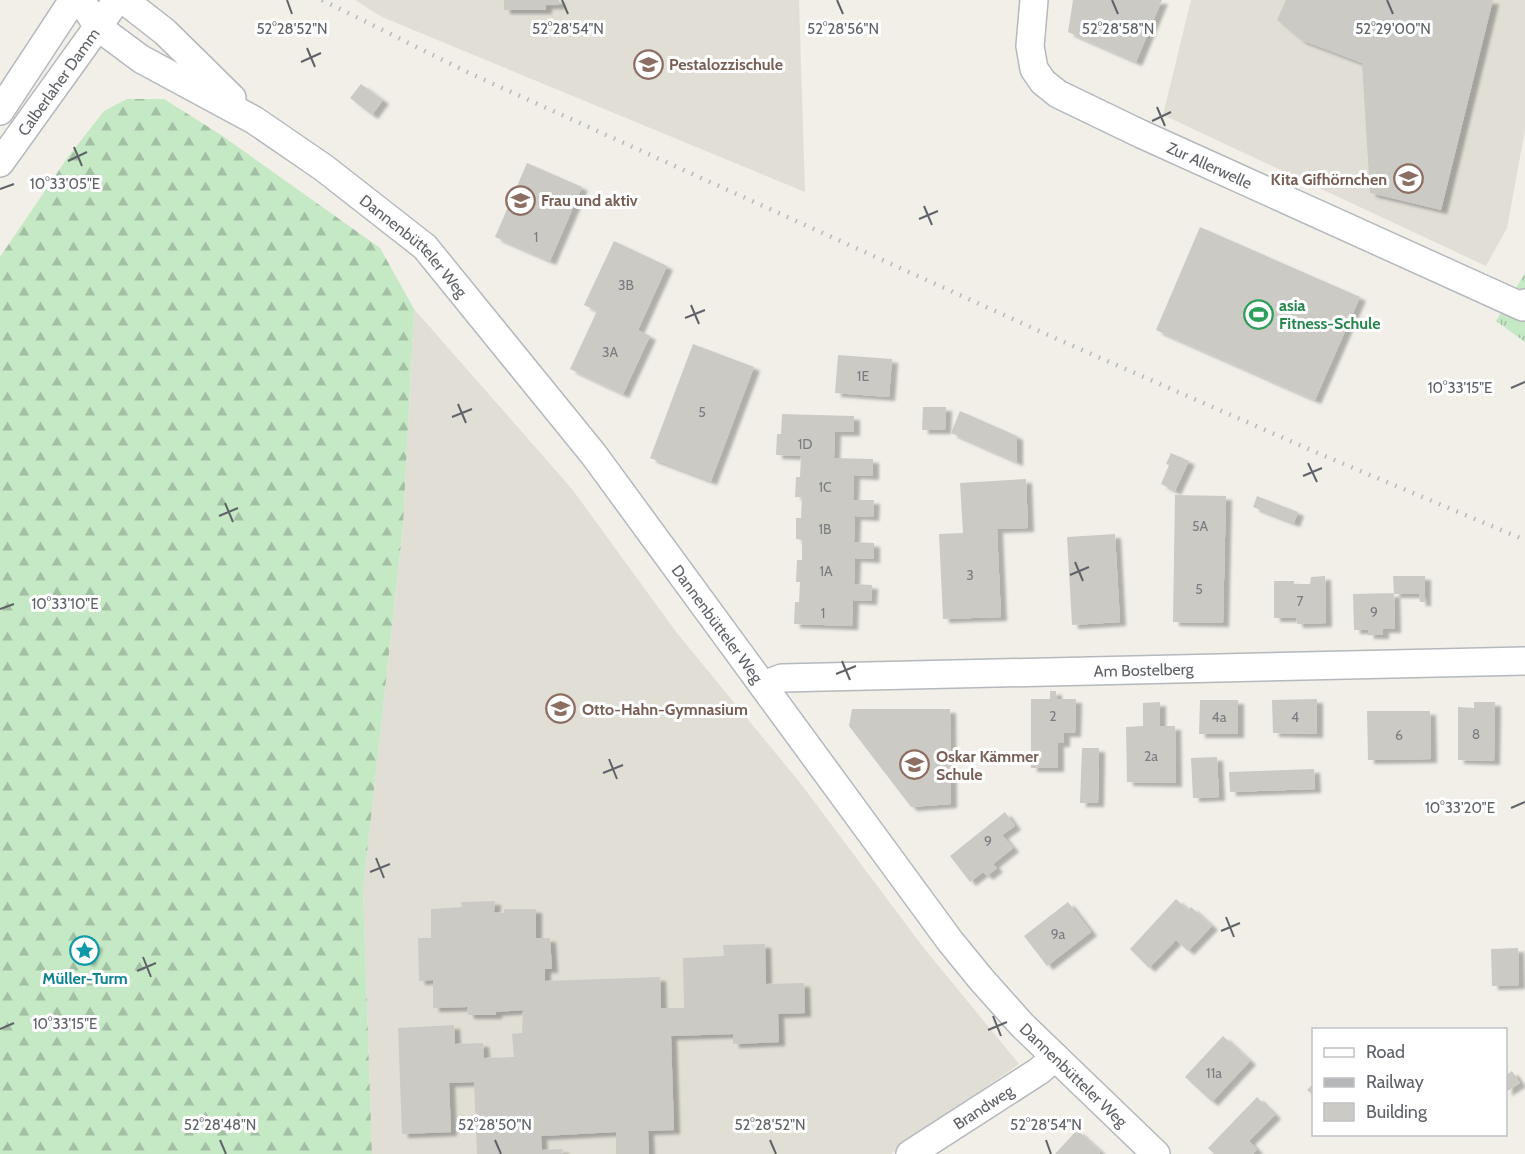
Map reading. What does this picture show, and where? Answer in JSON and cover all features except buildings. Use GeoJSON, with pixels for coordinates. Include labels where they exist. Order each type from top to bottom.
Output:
{"type":"FeatureCollection","features":[{"type":"Feature","properties":{"kind":"street","name":"Calberlaher Damm"},"geometry":{"type":"LineString","coordinates":[[0,111],[73,0]]}},
{"type":"Feature","properties":{"kind":"street","name":"Dannenbütteler Weg"},"geometry":{"type":"LineString","coordinates":[[81,0],[98,27],[141,59],[254,120],[324,168],[425,247],[594,455],[950,941],[1022,1025],[1156,1154]]}},
{"type":"Feature","properties":{"kind":"street","name":"Calberlaher Damm"},"geometry":{"type":"LineString","coordinates":[[0,163],[117,0]]}},
{"type":"Feature","properties":{"kind":"street","name":"Dannenbütteler Weg"},"geometry":{"type":"LineString","coordinates":[[124,0],[165,32],[254,120]]}},
{"type":"Feature","properties":{"kind":"street","name":"Zur Allerwelle"},"geometry":{"type":"LineString","coordinates":[[1034,0],[1030,46],[1034,69],[1043,82],[1058,94],[1159,142],[1524,305]]}},
{"type":"Feature","properties":{"kind":"street","name":"Am Bostelberg"},"geometry":{"type":"LineString","coordinates":[[763,685],[782,678],[1525,661]]}},
{"type":"Feature","properties":{"kind":"street","name":"Brandweg"},"geometry":{"type":"LineString","coordinates":[[910,1154],[1039,1071],[1055,1057]]}},
{"type":"Feature","properties":{"kind":"shaded area","name":"Pestalozzischule"},"geometry":{"type":"Polygon","coordinates":[[[355,0],[799,0],[805,192],[382,17],[355,0]]]}},
{"type":"Feature","properties":{"kind":"shaded area","name":"Kita Gifhörnchen"},"geometry":{"type":"Polygon","coordinates":[[[1191,0],[1525,0],[1525,130],[1507,228],[1486,266],[1163,115],[1191,0]]]}},
{"type":"Feature","properties":{"kind":"shaded area","name":"Otto-Hahn-Gymnasium"},"geometry":{"type":"Polygon","coordinates":[[[414,309],[572,489],[677,633],[801,784],[923,947],[1019,1064],[891,1154],[372,1154],[363,890],[403,527],[414,309]]]}},
{"type":"Feature","properties":{"kind":"green space"},"geometry":{"type":"Polygon","coordinates":[[[127,99],[164,99],[221,135],[380,248],[414,309],[403,526],[363,890],[372,1154],[0,1154],[0,257],[68,157],[104,111],[127,99]]]}},
{"type":"Feature","properties":{"kind":"green space"},"geometry":{"type":"Polygon","coordinates":[[[1525,273],[1525,342],[1496,321],[1525,273]]]}},
{"type":"Feature","properties":{"kind":"railway"},"geometry":{"type":"LineString","coordinates":[[322,0],[467,72],[1057,339],[1320,454],[1525,540]]}},
{"type":"Feature","properties":{"kind":"place","name":"Pestalozzischule"},"geometry":{"type":"Point","coordinates":[648,64]}},
{"type":"Feature","properties":{"kind":"place","name":"Kita Gifhörnchen"},"geometry":{"type":"Point","coordinates":[1408,179]}},
{"type":"Feature","properties":{"kind":"place","name":"Frau und aktiv"},"geometry":{"type":"Point","coordinates":[520,200]}},
{"type":"Feature","properties":{"kind":"place","name":"asia Fitness-Schule"},"geometry":{"type":"Point","coordinates":[1258,314]}},
{"type":"Feature","properties":{"kind":"place","name":"Otto-Hahn-Gymnasium"},"geometry":{"type":"Point","coordinates":[561,709]}},
{"type":"Feature","properties":{"kind":"place","name":"Oskar Kämmer Schule"},"geometry":{"type":"Point","coordinates":[915,765]}},
{"type":"Feature","properties":{"kind":"place","name":"Müller-Turm"},"geometry":{"type":"Point","coordinates":[85,950]}}]}
